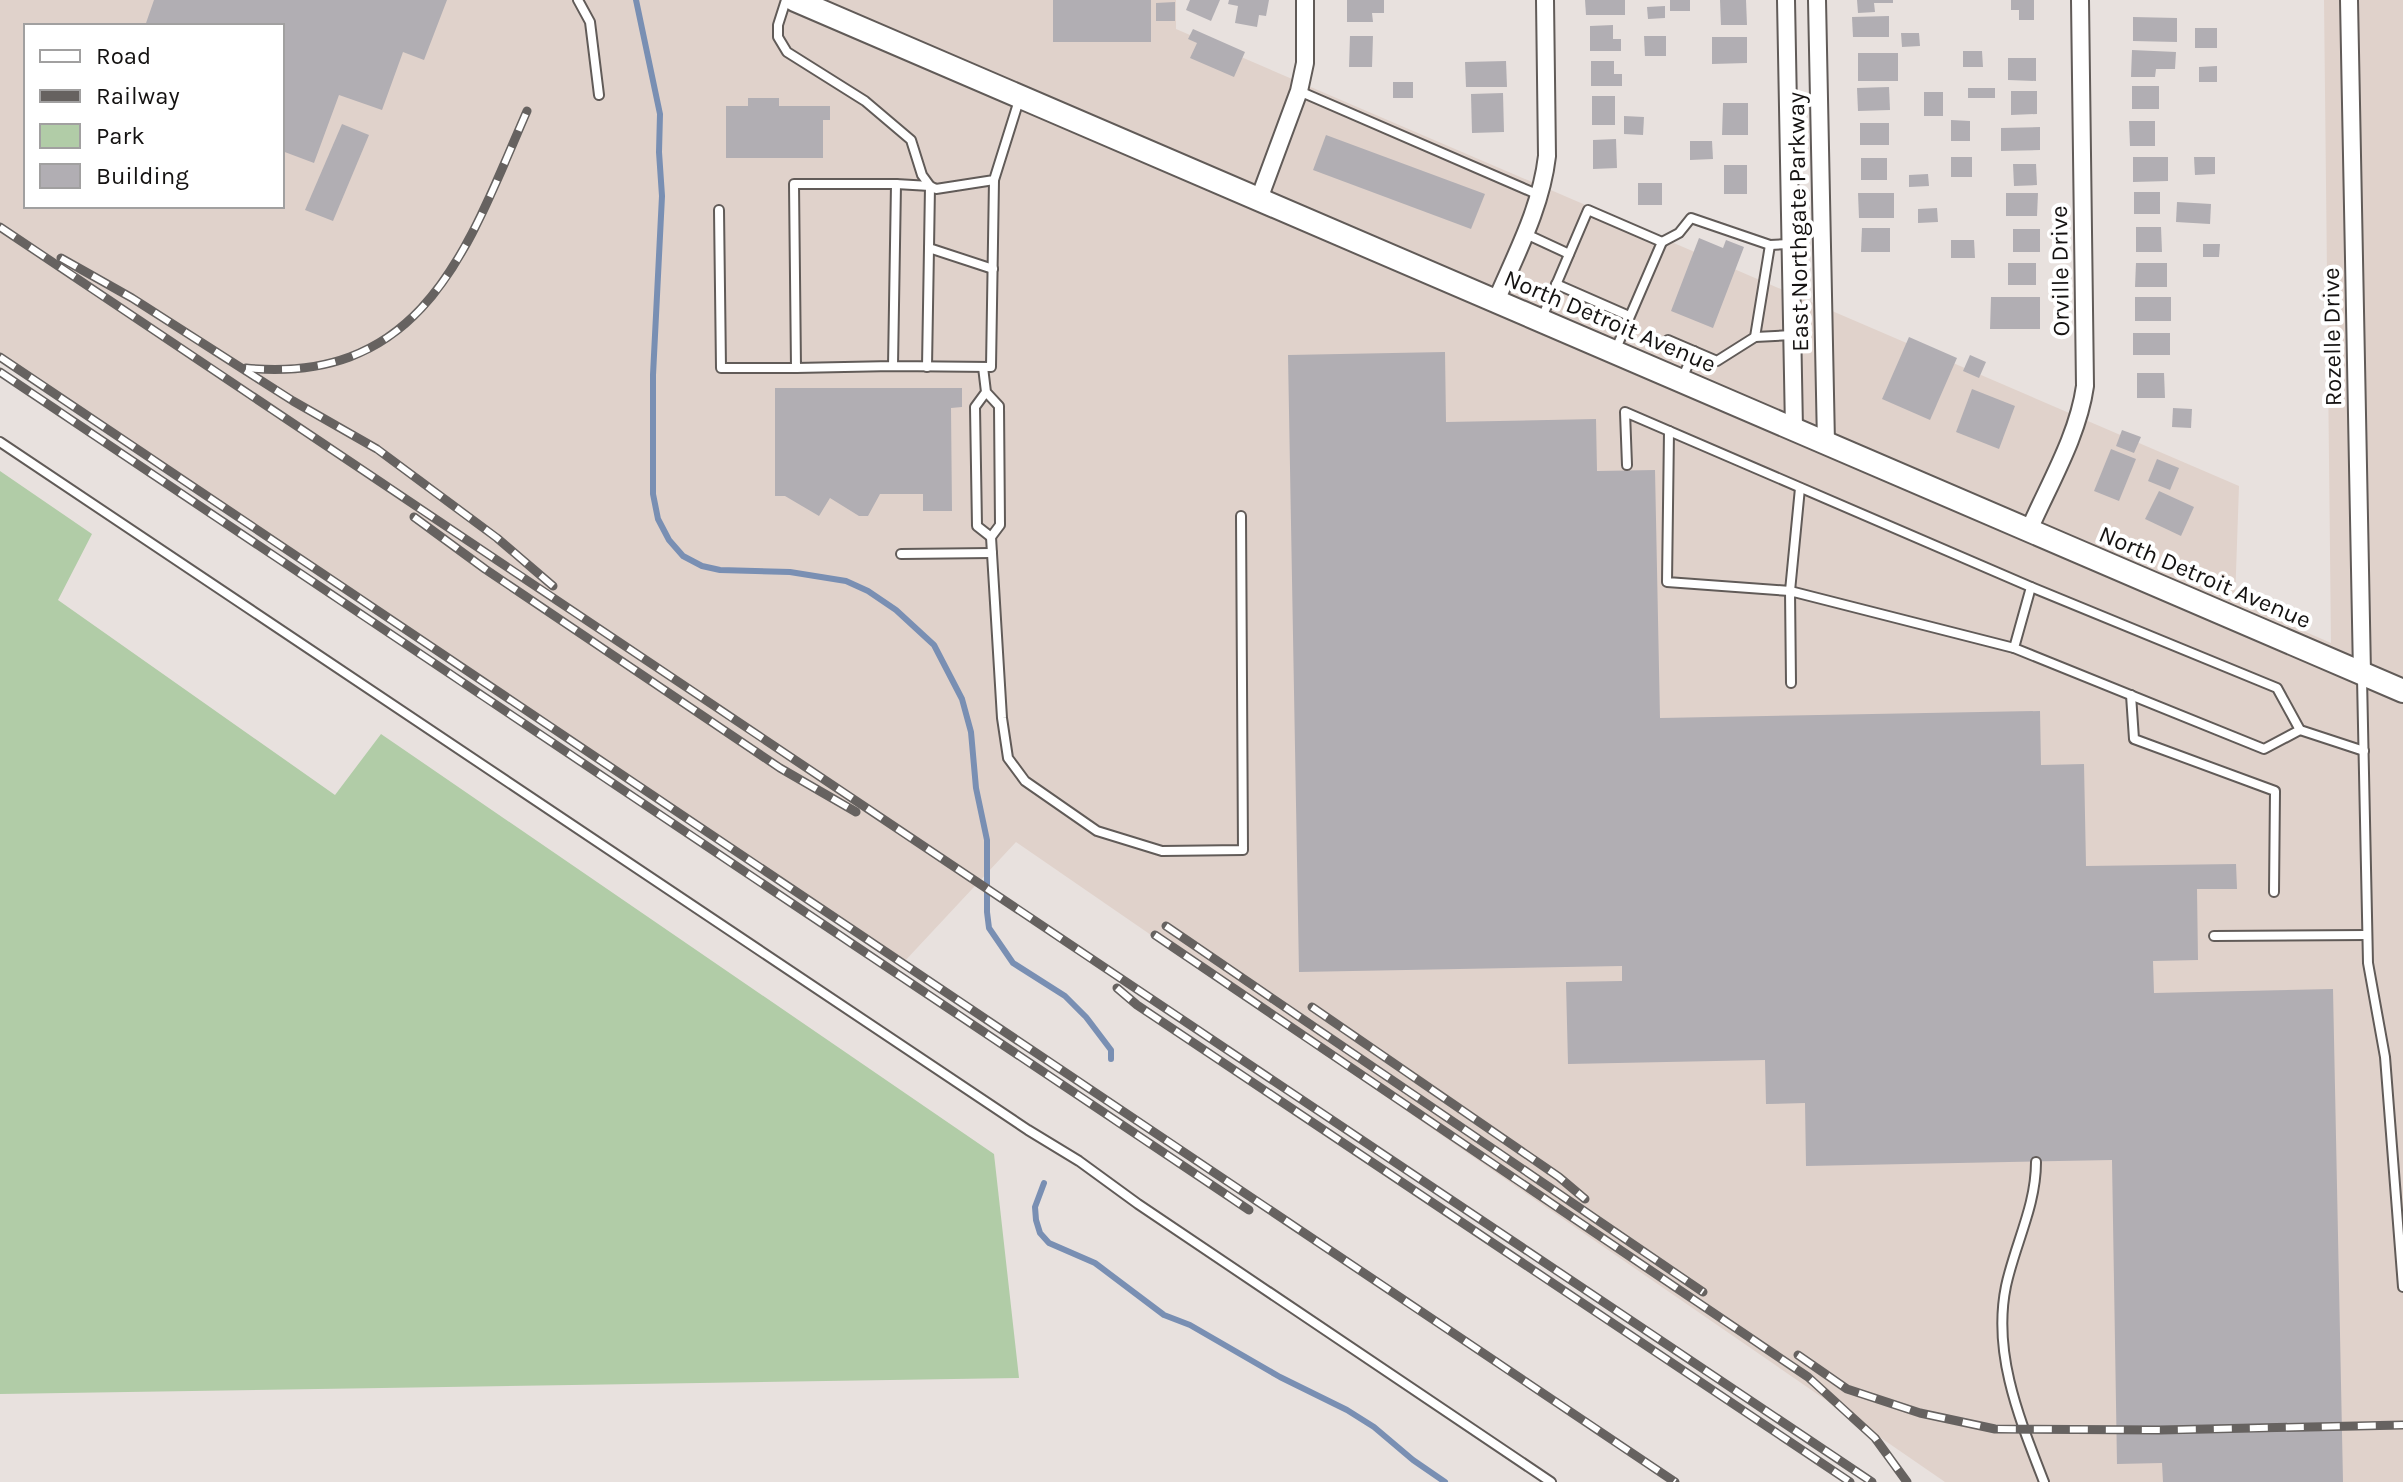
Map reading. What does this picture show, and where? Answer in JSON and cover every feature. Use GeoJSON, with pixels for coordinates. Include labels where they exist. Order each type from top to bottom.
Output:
{"type":"FeatureCollection","features":[{"type":"Feature","properties":{"kind":"main road","name":"North Detroit Avenue"},"geometry":{"type":"LineString","coordinates":[[795,0],[2403,691]]}},
{"type":"Feature","properties":{"kind":"street"},"geometry":{"type":"LineString","coordinates":[[1259,199],[1299,91],[1305,63],[1305,0]]}},
{"type":"Feature","properties":{"kind":"street"},"geometry":{"type":"LineString","coordinates":[[1496,301],[1540,195],[1547,156],[1545,0]]}},
{"type":"Feature","properties":{"kind":"street","name":"East Northgate Parkway"},"geometry":{"type":"LineString","coordinates":[[1786,0],[1794,429]]}},
{"type":"Feature","properties":{"kind":"street","name":"East Northgate Parkway"},"geometry":{"type":"LineString","coordinates":[[1817,0],[1826,443]]}},
{"type":"Feature","properties":{"kind":"street","name":"Orville Drive"},"geometry":{"type":"LineString","coordinates":[[2029,530],[2075,425],[2085,386],[2080,0]]}},
{"type":"Feature","properties":{"kind":"street","name":"Rozelle Drive"},"geometry":{"type":"LineString","coordinates":[[2349,0],[2362,673]]}},
{"type":"Feature","properties":{"kind":"lane"},"geometry":{"type":"LineString","coordinates":[[578,0],[590,22],[599,95]]}},
{"type":"Feature","properties":{"kind":"lane"},"geometry":{"type":"LineString","coordinates":[[786,0],[778,25],[778,37],[787,52],[865,101],[911,140],[922,175],[930,186],[927,367]]}},
{"type":"Feature","properties":{"kind":"lane"},"geometry":{"type":"LineString","coordinates":[[1299,91],[1540,195]]}},
{"type":"Feature","properties":{"kind":"lane"},"geometry":{"type":"LineString","coordinates":[[719,210],[721,368],[991,367],[994,180],[1020,97]]}},
{"type":"Feature","properties":{"kind":"lane"},"geometry":{"type":"LineString","coordinates":[[796,368],[794,184],[896,184],[936,189],[994,180]]}},
{"type":"Feature","properties":{"kind":"lane"},"geometry":{"type":"LineString","coordinates":[[893,366],[896,184]]}},
{"type":"Feature","properties":{"kind":"lane"},"geometry":{"type":"LineString","coordinates":[[1541,320],[1588,210],[1662,242]]}},
{"type":"Feature","properties":{"kind":"lane"},"geometry":{"type":"LineString","coordinates":[[1615,352],[1662,242],[1679,233],[1691,218],[1770,245],[1790,244]]}},
{"type":"Feature","properties":{"kind":"lane"},"geometry":{"type":"LineString","coordinates":[[1525,234],[1569,254]]}},
{"type":"Feature","properties":{"kind":"lane"},"geometry":{"type":"LineString","coordinates":[[1755,337],[1770,245]]}},
{"type":"Feature","properties":{"kind":"lane"},"geometry":{"type":"LineString","coordinates":[[929,248],[993,269]]}},
{"type":"Feature","properties":{"kind":"lane"},"geometry":{"type":"LineString","coordinates":[[1556,284],[1629,316]]}},
{"type":"Feature","properties":{"kind":"lane"},"geometry":{"type":"LineString","coordinates":[[1668,340],[1717,361],[1755,337],[1792,335]]}},
{"type":"Feature","properties":{"kind":"lane"},"geometry":{"type":"LineString","coordinates":[[1682,379],[1694,351]]}},
{"type":"Feature","properties":{"kind":"lane"},"geometry":{"type":"LineString","coordinates":[[983,367],[986,392],[999,406],[1000,525],[991,537],[1002,718],[1008,758],[1025,781],[1097,831],[1162,851],[1243,850],[1241,516]]}},
{"type":"Feature","properties":{"kind":"lane"},"geometry":{"type":"LineString","coordinates":[[986,392],[975,407],[977,526],[991,537]]}},
{"type":"Feature","properties":{"kind":"lane"},"geometry":{"type":"LineString","coordinates":[[1627,465],[1625,412],[2031,587],[2277,688],[2300,730],[2364,751]]}},
{"type":"Feature","properties":{"kind":"lane"},"geometry":{"type":"LineString","coordinates":[[1669,431],[1667,582],[1790,591],[2014,648],[2264,749],[2300,730]]}},
{"type":"Feature","properties":{"kind":"lane"},"geometry":{"type":"LineString","coordinates":[[0,442],[1028,1130],[1079,1161],[1551,1482]]}},
{"type":"Feature","properties":{"kind":"lane"},"geometry":{"type":"LineString","coordinates":[[1791,683],[1790,591],[1800,488]]}},
{"type":"Feature","properties":{"kind":"lane"},"geometry":{"type":"LineString","coordinates":[[901,554],[992,553]]}},
{"type":"Feature","properties":{"kind":"lane"},"geometry":{"type":"LineString","coordinates":[[2014,648],[2031,587]]}},
{"type":"Feature","properties":{"kind":"lane"},"geometry":{"type":"LineString","coordinates":[[2362,673],[2368,963],[2385,1057],[2403,1287]]}},
{"type":"Feature","properties":{"kind":"lane"},"geometry":{"type":"LineString","coordinates":[[2131,695],[2134,739],[2275,791],[2274,892]]}},
{"type":"Feature","properties":{"kind":"lane"},"geometry":{"type":"LineString","coordinates":[[2214,936],[2367,935]]}},
{"type":"Feature","properties":{"kind":"lane"},"geometry":{"type":"LineString","coordinates":[[2036,1162],[2030,1209],[2006,1289],[2003,1332],[2014,1404],[2044,1482]]}},
{"type":"Feature","properties":{"kind":"shaded area"},"geometry":{"type":"Polygon","coordinates":[[[0,0],[1176,0],[1176,29],[2239,486],[2235,601],[2331,643],[2324,0],[2403,0],[2403,1482],[1945,1482],[1016,842],[903,963],[0,358],[0,0]]]}},
{"type":"Feature","properties":{"kind":"green space"},"geometry":{"type":"Polygon","coordinates":[[[0,471],[92,534],[58,600],[335,795],[381,734],[994,1154],[1019,1378],[0,1394],[0,471]]]}},
{"type":"Feature","properties":{"kind":"building"},"geometry":{"type":"Polygon","coordinates":[[[154,0],[447,0],[424,60],[403,52],[382,110],[339,95],[314,163],[284,152],[284,24],[146,24],[154,0]]]}},
{"type":"Feature","properties":{"kind":"building"},"geometry":{"type":"Polygon","coordinates":[[[1053,0],[1151,0],[1151,42],[1053,42],[1053,0]]]}},
{"type":"Feature","properties":{"kind":"building"},"geometry":{"type":"Polygon","coordinates":[[[1190,0],[1220,0],[1211,21],[1186,10],[1190,0]]]}},
{"type":"Feature","properties":{"kind":"building"},"geometry":{"type":"Polygon","coordinates":[[[1229,0],[1269,0],[1266,16],[1259,15],[1257,27],[1235,23],[1238,6],[1228,4],[1229,0]]]}},
{"type":"Feature","properties":{"kind":"building"},"geometry":{"type":"Polygon","coordinates":[[[1347,0],[1384,0],[1384,13],[1372,13],[1373,22],[1347,22],[1347,0]]]}},
{"type":"Feature","properties":{"kind":"building"},"geometry":{"type":"Polygon","coordinates":[[[1585,0],[1625,0],[1625,15],[1586,15],[1585,0]]]}},
{"type":"Feature","properties":{"kind":"building"},"geometry":{"type":"Polygon","coordinates":[[[1670,0],[1690,0],[1690,11],[1670,11],[1670,0]]]}},
{"type":"Feature","properties":{"kind":"building"},"geometry":{"type":"Polygon","coordinates":[[[1720,0],[1746,0],[1747,25],[1721,25],[1720,0]]]}},
{"type":"Feature","properties":{"kind":"building"},"geometry":{"type":"Polygon","coordinates":[[[1857,0],[1893,0],[1893,3],[1874,3],[1875,12],[1858,13],[1857,0]]]}},
{"type":"Feature","properties":{"kind":"building"},"geometry":{"type":"Polygon","coordinates":[[[2011,0],[2034,0],[2034,20],[2019,20],[2019,10],[2011,10],[2011,0]]]}},
{"type":"Feature","properties":{"kind":"building"},"geometry":{"type":"Polygon","coordinates":[[[1175,2],[1175,21],[1156,21],[1156,3],[1175,2]]]}},
{"type":"Feature","properties":{"kind":"building"},"geometry":{"type":"Polygon","coordinates":[[[1665,6],[1665,18],[1648,19],[1647,7],[1665,6]]]}},
{"type":"Feature","properties":{"kind":"building"},"geometry":{"type":"Polygon","coordinates":[[[1889,16],[1889,37],[1853,37],[1852,17],[1889,16]]]}},
{"type":"Feature","properties":{"kind":"building"},"geometry":{"type":"Polygon","coordinates":[[[2133,17],[2177,18],[2177,42],[2133,41],[2133,17]]]}},
{"type":"Feature","properties":{"kind":"building"},"geometry":{"type":"Polygon","coordinates":[[[1613,25],[1613,39],[1621,39],[1621,51],[1590,51],[1590,26],[1613,25]]]}},
{"type":"Feature","properties":{"kind":"building"},"geometry":{"type":"Polygon","coordinates":[[[2195,28],[2217,28],[2217,48],[2195,48],[2195,28]]]}},
{"type":"Feature","properties":{"kind":"building"},"geometry":{"type":"Polygon","coordinates":[[[1193,29],[1245,52],[1234,77],[1190,58],[1197,43],[1188,39],[1193,29]]]}},
{"type":"Feature","properties":{"kind":"building"},"geometry":{"type":"Polygon","coordinates":[[[1901,33],[1919,33],[1920,46],[1902,47],[1901,33]]]}},
{"type":"Feature","properties":{"kind":"building"},"geometry":{"type":"Polygon","coordinates":[[[1350,36],[1373,36],[1372,67],[1349,67],[1350,36]]]}},
{"type":"Feature","properties":{"kind":"building"},"geometry":{"type":"Polygon","coordinates":[[[1644,36],[1666,36],[1666,56],[1645,56],[1644,36]]]}},
{"type":"Feature","properties":{"kind":"building"},"geometry":{"type":"Polygon","coordinates":[[[1712,37],[1747,37],[1747,63],[1712,64],[1712,37]]]}},
{"type":"Feature","properties":{"kind":"building"},"geometry":{"type":"Polygon","coordinates":[[[2132,50],[2176,52],[2175,69],[2156,69],[2155,77],[2131,77],[2132,50]]]}},
{"type":"Feature","properties":{"kind":"building"},"geometry":{"type":"Polygon","coordinates":[[[1963,51],[1982,51],[1983,67],[1963,67],[1963,51]]]}},
{"type":"Feature","properties":{"kind":"building"},"geometry":{"type":"Polygon","coordinates":[[[1858,53],[1898,53],[1898,81],[1858,81],[1858,53]]]}},
{"type":"Feature","properties":{"kind":"building"},"geometry":{"type":"Polygon","coordinates":[[[2008,58],[2036,58],[2036,81],[2008,80],[2008,58]]]}},
{"type":"Feature","properties":{"kind":"building"},"geometry":{"type":"Polygon","coordinates":[[[1506,61],[1507,87],[1466,87],[1465,62],[1506,61]]]}},
{"type":"Feature","properties":{"kind":"building"},"geometry":{"type":"Polygon","coordinates":[[[1591,61],[1614,61],[1614,74],[1622,74],[1622,86],[1591,86],[1591,61]]]}},
{"type":"Feature","properties":{"kind":"building"},"geometry":{"type":"Polygon","coordinates":[[[2217,66],[2217,82],[2199,82],[2199,67],[2217,66]]]}},
{"type":"Feature","properties":{"kind":"building"},"geometry":{"type":"Polygon","coordinates":[[[1393,82],[1413,82],[1413,98],[1393,98],[1393,82]]]}},
{"type":"Feature","properties":{"kind":"building"},"geometry":{"type":"Polygon","coordinates":[[[2132,86],[2159,86],[2159,109],[2132,109],[2132,86]]]}},
{"type":"Feature","properties":{"kind":"building"},"geometry":{"type":"Polygon","coordinates":[[[1889,87],[1890,110],[1858,111],[1857,88],[1889,87]]]}},
{"type":"Feature","properties":{"kind":"building"},"geometry":{"type":"Polygon","coordinates":[[[1968,88],[1995,88],[1995,98],[1968,98],[1968,88]]]}},
{"type":"Feature","properties":{"kind":"building"},"geometry":{"type":"Polygon","coordinates":[[[2011,91],[2037,91],[2037,114],[2011,115],[2011,91]]]}},
{"type":"Feature","properties":{"kind":"building"},"geometry":{"type":"Polygon","coordinates":[[[1924,92],[1943,92],[1943,116],[1924,116],[1924,92]]]}},
{"type":"Feature","properties":{"kind":"building"},"geometry":{"type":"Polygon","coordinates":[[[1503,93],[1504,132],[1472,133],[1471,94],[1503,93]]]}},
{"type":"Feature","properties":{"kind":"building"},"geometry":{"type":"Polygon","coordinates":[[[1592,96],[1615,96],[1615,125],[1592,125],[1592,96]]]}},
{"type":"Feature","properties":{"kind":"building"},"geometry":{"type":"Polygon","coordinates":[[[748,98],[779,98],[779,106],[830,106],[830,120],[823,120],[823,158],[726,158],[726,106],[748,106],[748,98]]]}},
{"type":"Feature","properties":{"kind":"building"},"geometry":{"type":"Polygon","coordinates":[[[1723,103],[1748,103],[1748,135],[1722,135],[1723,103]]]}},
{"type":"Feature","properties":{"kind":"building"},"geometry":{"type":"Polygon","coordinates":[[[1624,116],[1644,117],[1643,135],[1624,134],[1624,116]]]}},
{"type":"Feature","properties":{"kind":"building"},"geometry":{"type":"Polygon","coordinates":[[[1951,120],[1970,121],[1970,141],[1951,141],[1951,120]]]}},
{"type":"Feature","properties":{"kind":"building"},"geometry":{"type":"Polygon","coordinates":[[[2129,121],[2155,121],[2155,146],[2130,146],[2129,121]]]}},
{"type":"Feature","properties":{"kind":"building"},"geometry":{"type":"Polygon","coordinates":[[[1860,123],[1889,123],[1889,145],[1860,145],[1860,123]]]}},
{"type":"Feature","properties":{"kind":"building"},"geometry":{"type":"Polygon","coordinates":[[[342,124],[369,135],[333,221],[305,210],[342,124]]]}},
{"type":"Feature","properties":{"kind":"building"},"geometry":{"type":"Polygon","coordinates":[[[2040,127],[2040,150],[2001,151],[2001,128],[2040,127]]]}},
{"type":"Feature","properties":{"kind":"building"},"geometry":{"type":"Polygon","coordinates":[[[1326,135],[1485,194],[1471,229],[1313,170],[1326,135]]]}},
{"type":"Feature","properties":{"kind":"building"},"geometry":{"type":"Polygon","coordinates":[[[1616,139],[1617,168],[1593,169],[1593,140],[1616,139]]]}},
{"type":"Feature","properties":{"kind":"building"},"geometry":{"type":"Polygon","coordinates":[[[1690,141],[1712,141],[1713,159],[1690,160],[1690,141]]]}},
{"type":"Feature","properties":{"kind":"building"},"geometry":{"type":"Polygon","coordinates":[[[1951,157],[1972,157],[1972,177],[1951,177],[1951,157]]]}},
{"type":"Feature","properties":{"kind":"building"},"geometry":{"type":"Polygon","coordinates":[[[2133,157],[2168,157],[2168,181],[2133,182],[2133,157]]]}},
{"type":"Feature","properties":{"kind":"building"},"geometry":{"type":"Polygon","coordinates":[[[2194,157],[2215,157],[2215,174],[2195,175],[2194,157]]]}},
{"type":"Feature","properties":{"kind":"building"},"geometry":{"type":"Polygon","coordinates":[[[1861,158],[1887,158],[1887,180],[1861,180],[1861,158]]]}},
{"type":"Feature","properties":{"kind":"building"},"geometry":{"type":"Polygon","coordinates":[[[2013,164],[2036,164],[2037,185],[2014,186],[2013,164]]]}},
{"type":"Feature","properties":{"kind":"building"},"geometry":{"type":"Polygon","coordinates":[[[1724,165],[1747,165],[1747,194],[1724,194],[1724,165]]]}},
{"type":"Feature","properties":{"kind":"building"},"geometry":{"type":"Polygon","coordinates":[[[1928,174],[1929,186],[1909,187],[1909,175],[1928,174]]]}},
{"type":"Feature","properties":{"kind":"building"},"geometry":{"type":"Polygon","coordinates":[[[1638,183],[1662,183],[1662,205],[1638,205],[1638,183]]]}},
{"type":"Feature","properties":{"kind":"building"},"geometry":{"type":"Polygon","coordinates":[[[2134,192],[2160,192],[2160,214],[2134,214],[2134,192]]]}},
{"type":"Feature","properties":{"kind":"building"},"geometry":{"type":"Polygon","coordinates":[[[1858,193],[1894,193],[1894,218],[1859,218],[1858,193]]]}},
{"type":"Feature","properties":{"kind":"building"},"geometry":{"type":"Polygon","coordinates":[[[2006,193],[2038,193],[2037,216],[2006,216],[2006,193]]]}},
{"type":"Feature","properties":{"kind":"building"},"geometry":{"type":"Polygon","coordinates":[[[2177,202],[2211,204],[2210,224],[2176,222],[2177,202]]]}},
{"type":"Feature","properties":{"kind":"building"},"geometry":{"type":"Polygon","coordinates":[[[1937,208],[1938,222],[1918,223],[1918,209],[1937,208]]]}},
{"type":"Feature","properties":{"kind":"building"},"geometry":{"type":"Polygon","coordinates":[[[2136,227],[2161,227],[2162,252],[2136,252],[2136,227]]]}},
{"type":"Feature","properties":{"kind":"building"},"geometry":{"type":"Polygon","coordinates":[[[1862,228],[1890,228],[1890,252],[1861,252],[1862,228]]]}},
{"type":"Feature","properties":{"kind":"building"},"geometry":{"type":"Polygon","coordinates":[[[2013,229],[2040,229],[2040,252],[2013,252],[2013,229]]]}},
{"type":"Feature","properties":{"kind":"building"},"geometry":{"type":"Polygon","coordinates":[[[1699,238],[1723,248],[1726,240],[1744,247],[1713,328],[1671,311],[1699,238]]]}},
{"type":"Feature","properties":{"kind":"building"},"geometry":{"type":"Polygon","coordinates":[[[1951,240],[1974,240],[1975,258],[1951,258],[1951,240]]]}},
{"type":"Feature","properties":{"kind":"building"},"geometry":{"type":"Polygon","coordinates":[[[2203,244],[2220,244],[2219,257],[2203,257],[2203,244]]]}},
{"type":"Feature","properties":{"kind":"building"},"geometry":{"type":"Polygon","coordinates":[[[2008,263],[2036,263],[2036,285],[2008,285],[2008,263]]]}},
{"type":"Feature","properties":{"kind":"building"},"geometry":{"type":"Polygon","coordinates":[[[2136,263],[2167,263],[2167,287],[2135,287],[2136,263]]]}},
{"type":"Feature","properties":{"kind":"building"},"geometry":{"type":"Polygon","coordinates":[[[1991,297],[2040,297],[2040,329],[1990,329],[1991,297]]]}},
{"type":"Feature","properties":{"kind":"building"},"geometry":{"type":"Polygon","coordinates":[[[2135,297],[2171,297],[2171,321],[2135,321],[2135,297]]]}},
{"type":"Feature","properties":{"kind":"building"},"geometry":{"type":"Polygon","coordinates":[[[2133,333],[2170,333],[2170,355],[2133,355],[2133,333]]]}},
{"type":"Feature","properties":{"kind":"building"},"geometry":{"type":"Polygon","coordinates":[[[1909,337],[1957,358],[1930,420],[1882,399],[1909,337]]]}},
{"type":"Feature","properties":{"kind":"building"},"geometry":{"type":"Polygon","coordinates":[[[1445,352],[1446,422],[1596,419],[1597,471],[1655,470],[1660,718],[2040,711],[2041,765],[2084,764],[2086,866],[2236,864],[2237,889],[2197,889],[2198,960],[2153,961],[2154,993],[2333,989],[2343,1482],[2163,1482],[2162,1463],[2117,1464],[2112,1160],[1806,1166],[1805,1103],[1766,1104],[1765,1060],[1568,1064],[1566,982],[1622,981],[1622,966],[1299,972],[1288,355],[1445,352]]]}},
{"type":"Feature","properties":{"kind":"building"},"geometry":{"type":"Polygon","coordinates":[[[1970,355],[1986,362],[1979,378],[1963,371],[1970,355]]]}},
{"type":"Feature","properties":{"kind":"building"},"geometry":{"type":"Polygon","coordinates":[[[2137,373],[2164,373],[2165,398],[2137,398],[2137,373]]]}},
{"type":"Feature","properties":{"kind":"building"},"geometry":{"type":"Polygon","coordinates":[[[775,388],[962,388],[962,407],[951,408],[952,511],[923,511],[923,494],[880,494],[868,516],[859,516],[830,498],[819,516],[785,496],[775,496],[775,388]]]}},
{"type":"Feature","properties":{"kind":"building"},"geometry":{"type":"Polygon","coordinates":[[[1972,389],[2015,406],[1999,449],[1956,432],[1972,389]]]}},
{"type":"Feature","properties":{"kind":"building"},"geometry":{"type":"Polygon","coordinates":[[[2173,408],[2192,409],[2191,428],[2172,427],[2173,408]]]}},
{"type":"Feature","properties":{"kind":"building"},"geometry":{"type":"Polygon","coordinates":[[[2122,430],[2141,437],[2134,453],[2116,446],[2122,430]]]}},
{"type":"Feature","properties":{"kind":"building"},"geometry":{"type":"Polygon","coordinates":[[[2111,449],[2136,459],[2119,501],[2094,491],[2111,449]]]}},
{"type":"Feature","properties":{"kind":"building"},"geometry":{"type":"Polygon","coordinates":[[[2157,459],[2179,468],[2170,490],[2148,481],[2157,459]]]}},
{"type":"Feature","properties":{"kind":"building"},"geometry":{"type":"Polygon","coordinates":[[[2159,491],[2194,507],[2181,536],[2145,519],[2159,491]]]}},
{"type":"Feature","properties":{"kind":"waterway"},"geometry":{"type":"LineString","coordinates":[[636,0],[660,114],[662,196],[653,375],[653,494],[658,519],[669,540],[683,556],[702,566],[720,570],[790,572],[846,581],[896,610],[934,645],[962,699],[971,732],[976,788],[987,840],[989,928],[1013,963],[1065,996],[1086,1017],[1111,1050],[1111,1059]]}},
{"type":"Feature","properties":{"kind":"waterway"},"geometry":{"type":"LineString","coordinates":[[1044,1183],[1035,1207],[1036,1220],[1040,1233],[1049,1243],[1095,1263],[1164,1315],[1190,1325],[1280,1377],[1347,1410],[1445,1482]]}},
{"type":"Feature","properties":{"kind":"railway"},"geometry":{"type":"LineString","coordinates":[[246,368],[307,367],[357,354],[398,330],[432,296],[459,256],[527,111]]}},
{"type":"Feature","properties":{"kind":"railway"},"geometry":{"type":"LineString","coordinates":[[0,227],[1872,1482]]}},
{"type":"Feature","properties":{"kind":"railway"},"geometry":{"type":"LineString","coordinates":[[61,258],[132,298],[293,401],[377,449],[497,538],[553,586]]}},
{"type":"Feature","properties":{"kind":"railway"},"geometry":{"type":"LineString","coordinates":[[0,357],[1675,1482]]}},
{"type":"Feature","properties":{"kind":"railway"},"geometry":{"type":"LineString","coordinates":[[0,372],[1249,1210]]}},
{"type":"Feature","properties":{"kind":"railway"},"geometry":{"type":"LineString","coordinates":[[414,517],[485,569],[780,768],[856,812]]}},
{"type":"Feature","properties":{"kind":"railway"},"geometry":{"type":"LineString","coordinates":[[1166,926],[1703,1292]]}},
{"type":"Feature","properties":{"kind":"railway"},"geometry":{"type":"LineString","coordinates":[[1155,935],[1808,1377],[1875,1438],[1907,1482]]}},
{"type":"Feature","properties":{"kind":"railway"},"geometry":{"type":"LineString","coordinates":[[1117,988],[1137,1005],[1850,1482]]}},
{"type":"Feature","properties":{"kind":"railway"},"geometry":{"type":"LineString","coordinates":[[1312,1007],[1559,1177],[1585,1199]]}},
{"type":"Feature","properties":{"kind":"railway"},"geometry":{"type":"LineString","coordinates":[[1798,1355],[1847,1389],[1920,1413],[1995,1429],[2160,1430],[2403,1425]]}}]}
